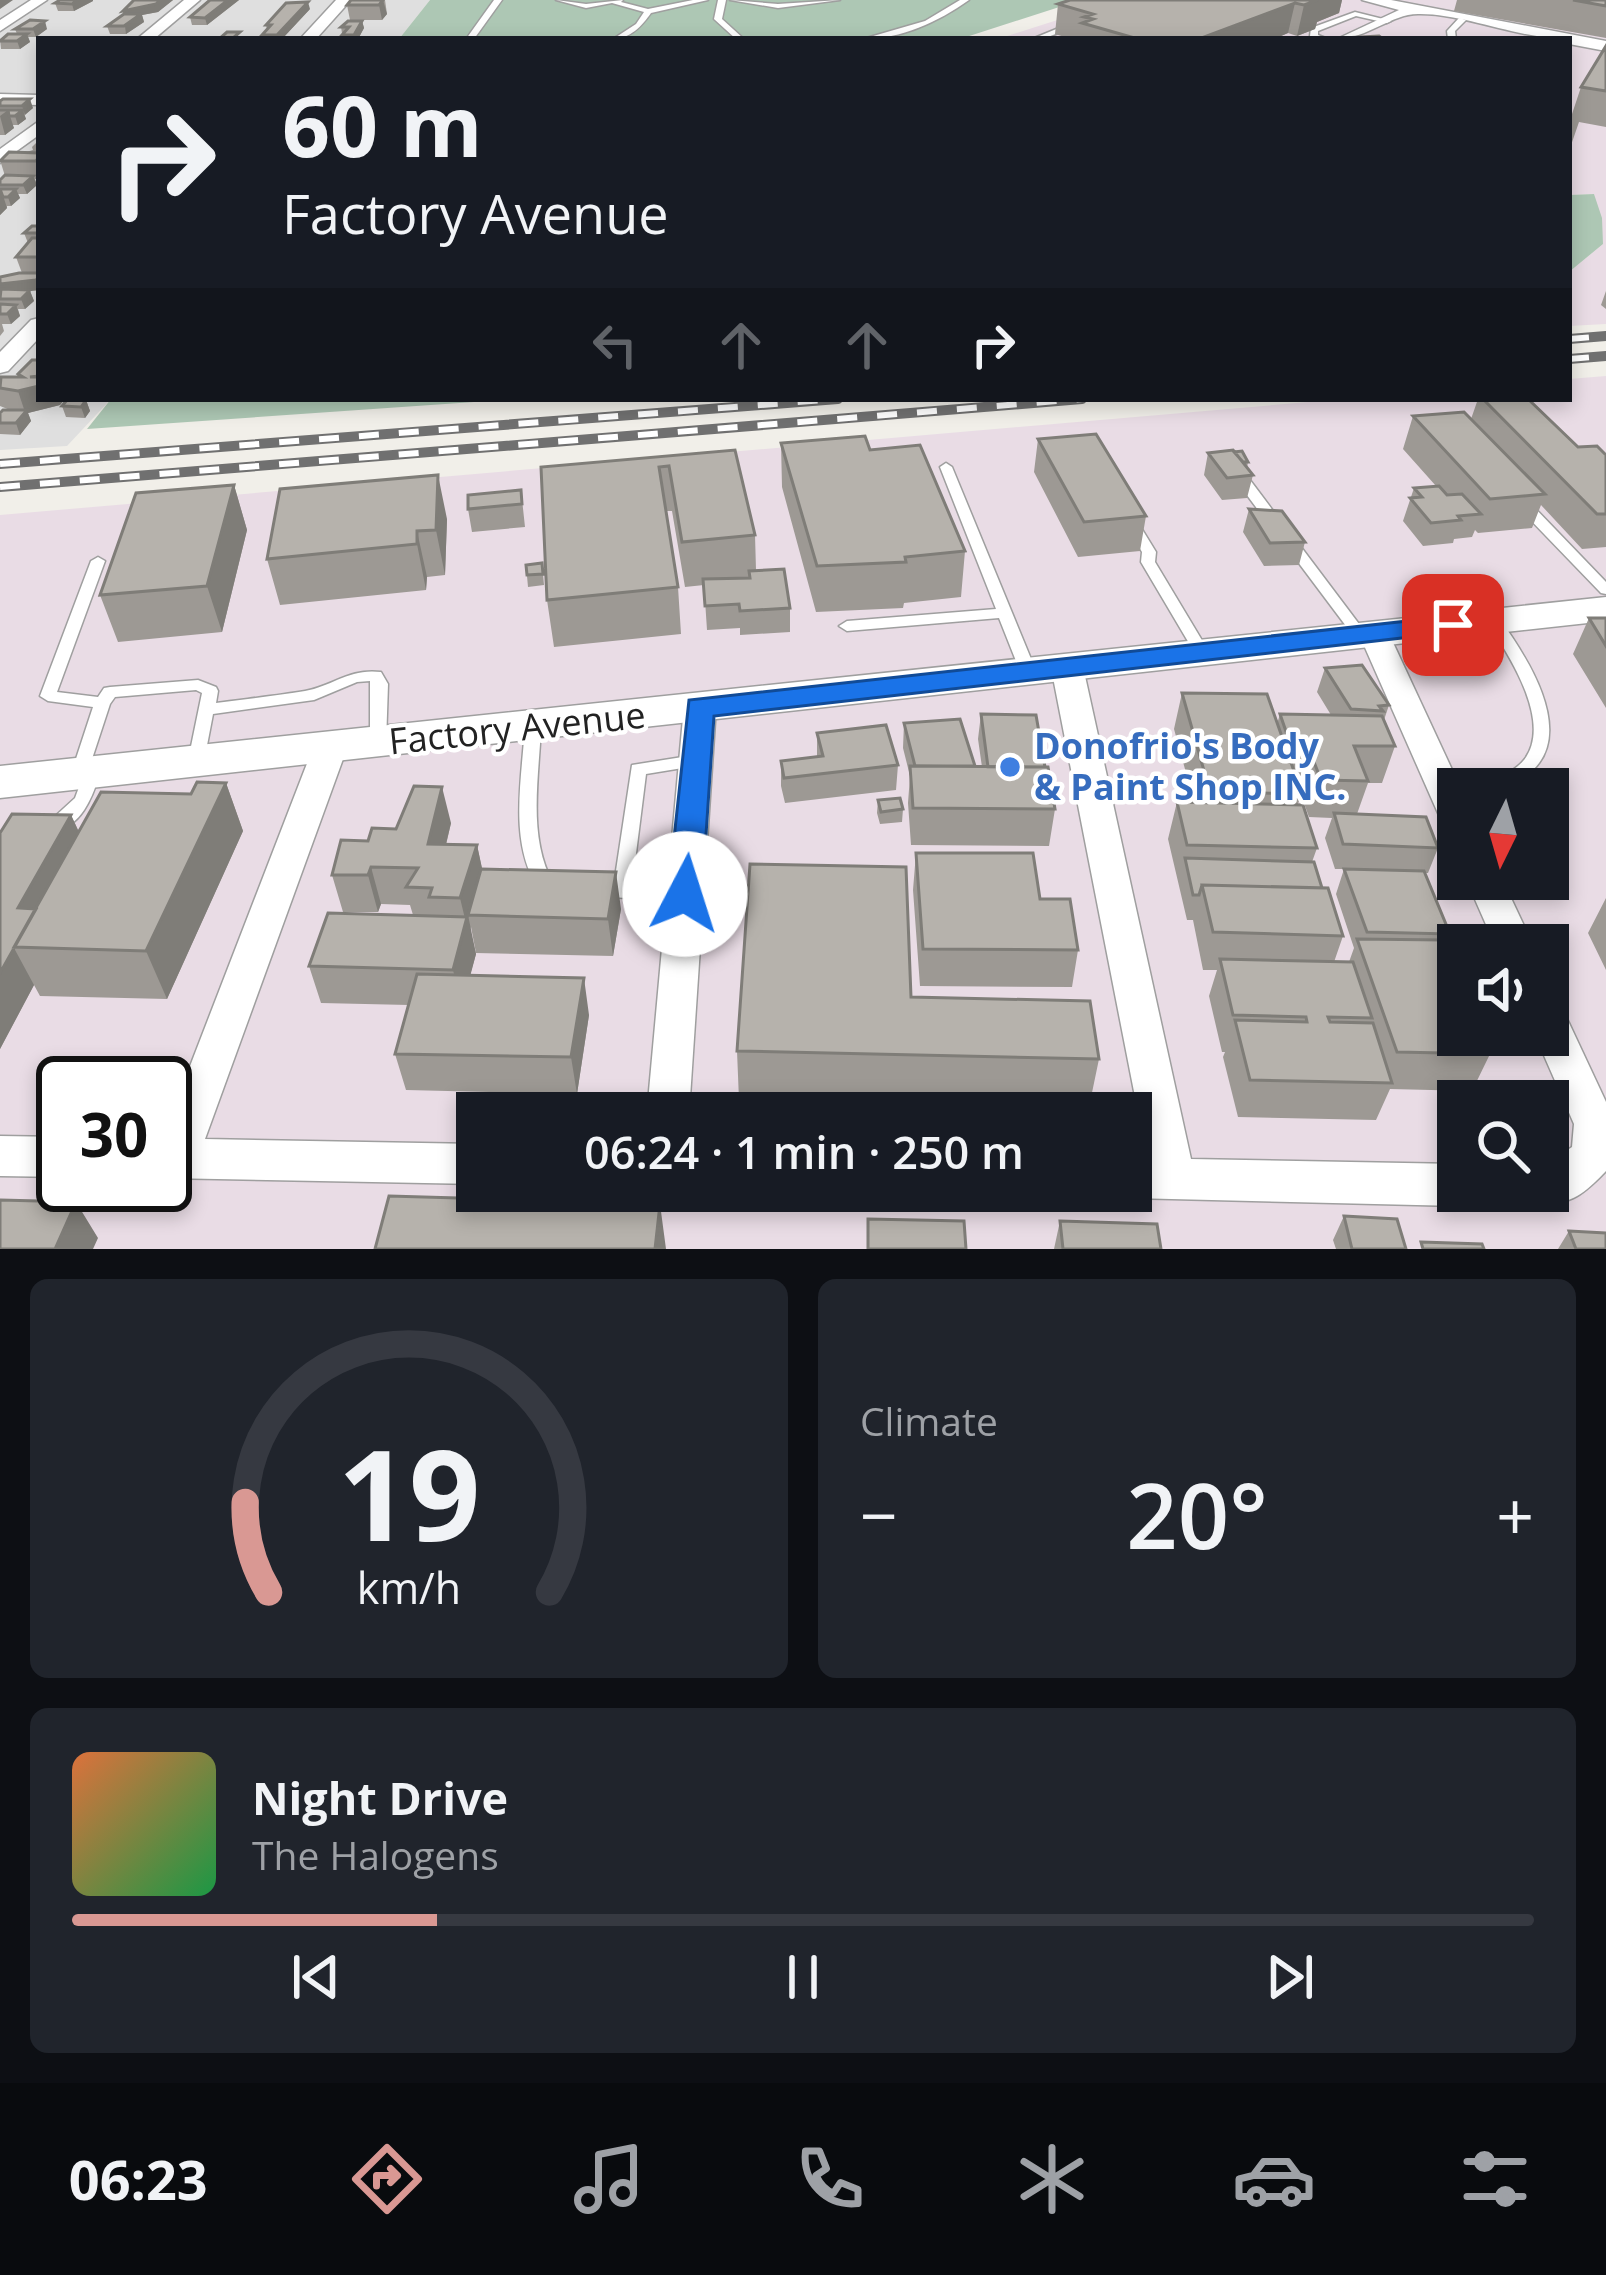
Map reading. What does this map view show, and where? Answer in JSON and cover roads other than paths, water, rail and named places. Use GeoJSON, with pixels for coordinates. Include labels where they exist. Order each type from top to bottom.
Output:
{"type":"FeatureCollection","features":[{"type":"Feature","properties":{"kind":"street"},"geometry":{"type":"LineString","coordinates":[[0,27],[40,0]]}},
{"type":"Feature","properties":{"kind":"street"},"geometry":{"type":"LineString","coordinates":[[149,36],[193,0]]}},
{"type":"Feature","properties":{"kind":"street"},"geometry":{"type":"LineString","coordinates":[[311,36],[344,0]]}},
{"type":"Feature","properties":{"kind":"street"},"geometry":{"type":"LineString","coordinates":[[1369,0],[1551,36]]}},
{"type":"Feature","properties":{"kind":"street"},"geometry":{"type":"LineString","coordinates":[[1353,36],[1409,11]]}},
{"type":"Feature","properties":{"kind":"street"},"geometry":{"type":"LineString","coordinates":[[1572,40],[1606,46]]}},
{"type":"Feature","properties":{"kind":"street"},"geometry":{"type":"LineString","coordinates":[[0,99],[36,100]]}},
{"type":"Feature","properties":{"kind":"street"},"geometry":{"type":"LineString","coordinates":[[0,158],[36,128]]}},
{"type":"Feature","properties":{"kind":"street"},"geometry":{"type":"LineString","coordinates":[[0,367],[36,329]]}},
{"type":"Feature","properties":{"kind":"street","name":"Factory Avenue"},"geometry":{"type":"LineString","coordinates":[[0,782],[1606,609]]}},
{"type":"Feature","properties":{"kind":"street"},"geometry":{"type":"LineString","coordinates":[[1367,635],[1442,768]]}},
{"type":"Feature","properties":{"kind":"street"},"geometry":{"type":"LineString","coordinates":[[1048,669],[1134,1092]]}},
{"type":"Feature","properties":{"kind":"street"},"geometry":{"type":"LineString","coordinates":[[670,1092],[700,707]]}},
{"type":"Feature","properties":{"kind":"street"},"geometry":{"type":"LineString","coordinates":[[192,1102],[330,748]]}},
{"type":"Feature","properties":{"kind":"street"},"geometry":{"type":"LineString","coordinates":[[1564,1056],[1595,1124],[1593,1155],[1569,1179]]}},
{"type":"Feature","properties":{"kind":"street"},"geometry":{"type":"LineString","coordinates":[[0,1156],[36,1157]]}},
{"type":"Feature","properties":{"kind":"street"},"geometry":{"type":"LineString","coordinates":[[192,1158],[456,1164]]}},
{"type":"Feature","properties":{"kind":"street"},"geometry":{"type":"LineString","coordinates":[[1152,1178],[1437,1185]]}},
{"type":"Feature","properties":{"kind":"lane"},"geometry":{"type":"LineString","coordinates":[[472,36],[498,0]]}},
{"type":"Feature","properties":{"kind":"lane"},"geometry":{"type":"LineString","coordinates":[[560,0],[586,5],[617,1],[648,11],[704,0]]}},
{"type":"Feature","properties":{"kind":"lane"},"geometry":{"type":"LineString","coordinates":[[722,0],[718,19],[737,36]]}},
{"type":"Feature","properties":{"kind":"lane"},"geometry":{"type":"LineString","coordinates":[[734,0],[778,6],[836,0]]}},
{"type":"Feature","properties":{"kind":"lane"},"geometry":{"type":"LineString","coordinates":[[880,36],[944,16],[965,0]]}},
{"type":"Feature","properties":{"kind":"lane"},"geometry":{"type":"LineString","coordinates":[[1342,8],[1387,21]]}},
{"type":"Feature","properties":{"kind":"lane"},"geometry":{"type":"LineString","coordinates":[[622,36],[639,25],[648,11]]}},
{"type":"Feature","properties":{"kind":"lane"},"geometry":{"type":"LineString","coordinates":[[1314,36],[1314,30],[1355,14]]}},
{"type":"Feature","properties":{"kind":"lane"},"geometry":{"type":"LineString","coordinates":[[1045,36],[1093,19]]}},
{"type":"Feature","properties":{"kind":"lane"},"geometry":{"type":"LineString","coordinates":[[1451,36],[1462,20]]}},
{"type":"Feature","properties":{"kind":"lane"},"geometry":{"type":"LineString","coordinates":[[914,28],[929,36]]}},
{"type":"Feature","properties":{"kind":"lane"},"geometry":{"type":"LineString","coordinates":[[946,466],[1005,613],[1048,669]]}},
{"type":"Feature","properties":{"kind":"lane"},"geometry":{"type":"LineString","coordinates":[[1245,483],[1367,635]]}},
{"type":"Feature","properties":{"kind":"lane"},"geometry":{"type":"LineString","coordinates":[[1507,487],[1606,590]]}},
{"type":"Feature","properties":{"kind":"lane"},"geometry":{"type":"LineString","coordinates":[[1118,501],[1201,652]]}},
{"type":"Feature","properties":{"kind":"lane"},"geometry":{"type":"LineString","coordinates":[[98,561],[48,696],[102,704]]}},
{"type":"Feature","properties":{"kind":"lane"},"geometry":{"type":"LineString","coordinates":[[847,626],[1005,613]]}},
{"type":"Feature","properties":{"kind":"lane"},"geometry":{"type":"LineString","coordinates":[[1493,620],[1528,675],[1542,735],[1529,768]]}},
{"type":"Feature","properties":{"kind":"lane"},"geometry":{"type":"LineString","coordinates":[[206,710],[314,695],[355,677],[375,676],[380,684],[378,743]]}},
{"type":"Feature","properties":{"kind":"lane"},"geometry":{"type":"LineString","coordinates":[[33,833],[74,814],[102,704],[110,692],[198,685],[210,691],[195,762]]}},
{"type":"Feature","properties":{"kind":"lane"},"geometry":{"type":"LineString","coordinates":[[533,726],[530,834],[541,884],[571,891],[685,894]]}},
{"type":"Feature","properties":{"kind":"lane"},"geometry":{"type":"LineString","coordinates":[[622,892],[638,769],[695,761]]}},
{"type":"Feature","properties":{"kind":"railway"},"geometry":{"type":"LineString","coordinates":[[1572,339],[1606,336]]}},
{"type":"Feature","properties":{"kind":"railway"},"geometry":{"type":"LineString","coordinates":[[1572,359],[1606,356]]}},
{"type":"Feature","properties":{"kind":"railway"},"geometry":{"type":"LineString","coordinates":[[0,464],[799,402]]}},
{"type":"Feature","properties":{"kind":"railway"},"geometry":{"type":"LineString","coordinates":[[0,487],[1045,402]]}},
{"type":"Feature","properties":{"kind":"place","name":"Donofrio's Body & Paint Shop INC."},"geometry":{"type":"Point","coordinates":[1010,767]}}]}
